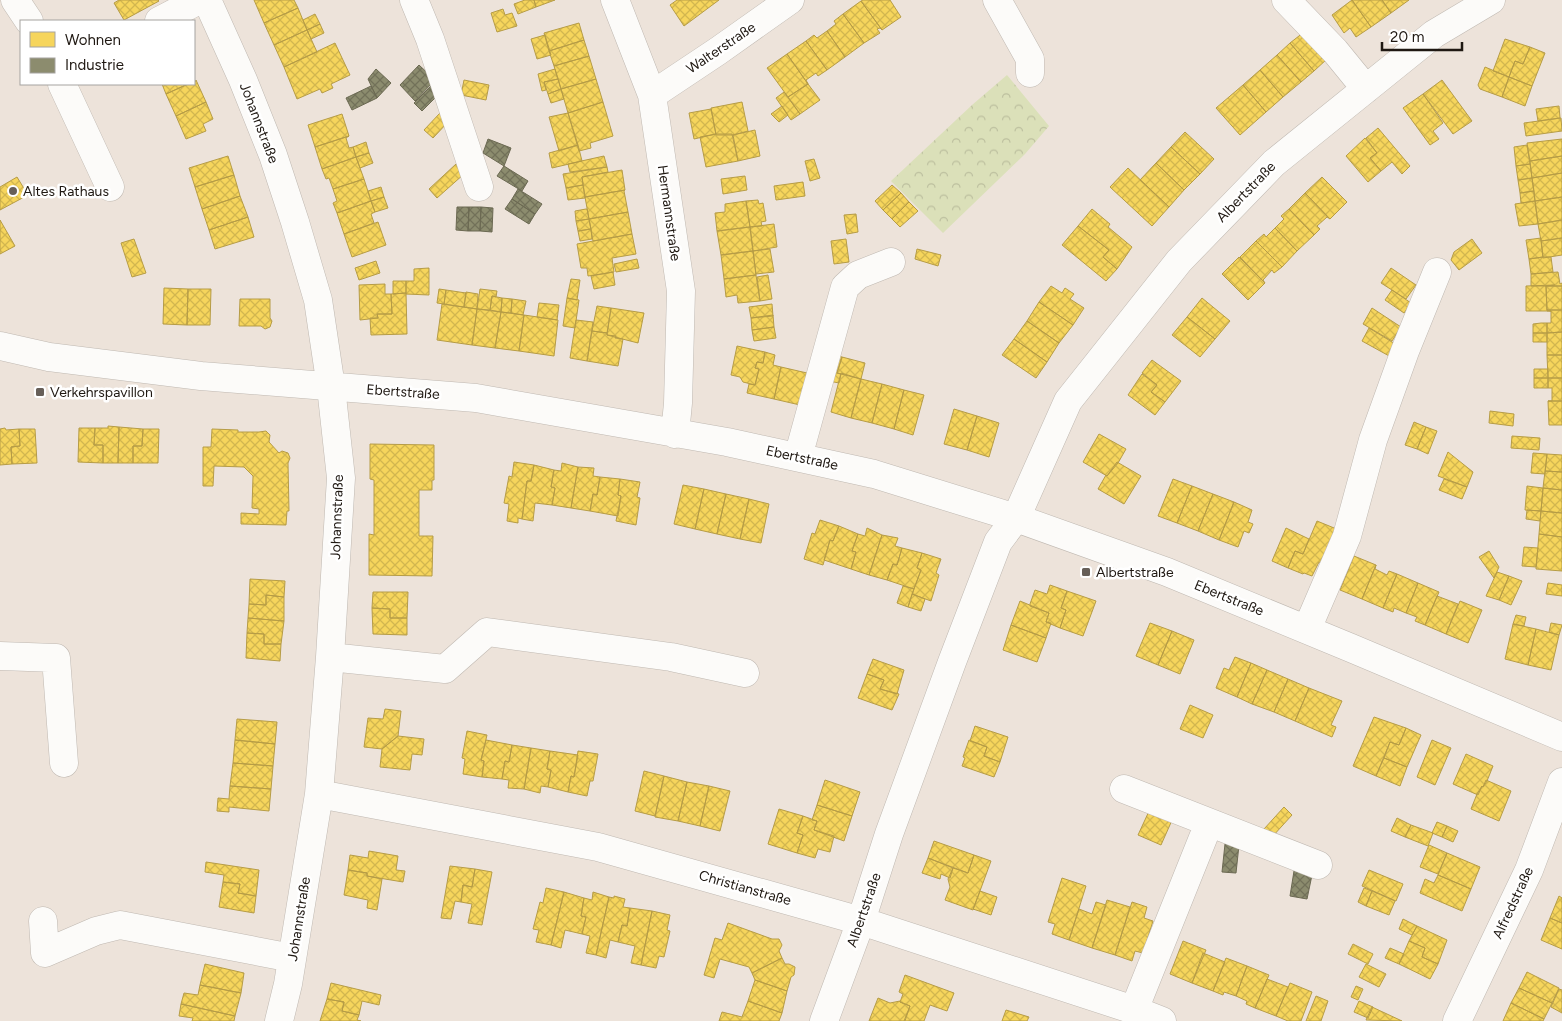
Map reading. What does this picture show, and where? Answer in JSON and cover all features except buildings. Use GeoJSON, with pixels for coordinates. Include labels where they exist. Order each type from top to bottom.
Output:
{"type":"FeatureCollection","features":[{"type":"Feature","properties":{"kind":"street"},"geometry":{"type":"LineString","coordinates":[[15,0],[28,20]]}},
{"type":"Feature","properties":{"kind":"street"},"geometry":{"type":"LineString","coordinates":[[161,20],[199,0]]}},
{"type":"Feature","properties":{"kind":"street","name":"Johannstraße"},"geometry":{"type":"LineString","coordinates":[[206,0],[243,80],[269,146],[295,222],[318,300],[331,387],[341,478],[319,794],[288,984],[279,1021]]}},
{"type":"Feature","properties":{"kind":"street"},"geometry":{"type":"LineString","coordinates":[[414,0],[430,39],[480,187]]}},
{"type":"Feature","properties":{"kind":"street","name":"Hermannstraße"},"geometry":{"type":"LineString","coordinates":[[615,0],[652,95],[681,292],[678,403],[675,434]]}},
{"type":"Feature","properties":{"kind":"street","name":"Walterstraße"},"geometry":{"type":"LineString","coordinates":[[652,95],[790,0]]}},
{"type":"Feature","properties":{"kind":"street"},"geometry":{"type":"LineString","coordinates":[[997,0],[1030,59],[1030,73]]}},
{"type":"Feature","properties":{"kind":"street"},"geometry":{"type":"LineString","coordinates":[[1286,0],[1335,51],[1366,89]]}},
{"type":"Feature","properties":{"kind":"street","name":"Albertstraße"},"geometry":{"type":"LineString","coordinates":[[824,1021],[955,652],[998,542],[1016,518],[1068,401],[1179,261],[1274,163],[1434,34],[1491,0]]}},
{"type":"Feature","properties":{"kind":"street"},"geometry":{"type":"LineString","coordinates":[[62,85],[110,187]]}},
{"type":"Feature","properties":{"kind":"street"},"geometry":{"type":"LineString","coordinates":[[798,457],[845,288],[858,275],[891,262]]}},
{"type":"Feature","properties":{"kind":"street"},"geometry":{"type":"LineString","coordinates":[[1307,629],[1347,536],[1373,440],[1405,351],[1437,272]]}},
{"type":"Feature","properties":{"kind":"street","name":"Ebertstraße"},"geometry":{"type":"LineString","coordinates":[[0,346],[49,357],[191,375],[476,398],[727,442],[874,474],[1016,518],[1166,572],[1307,629],[1562,737]]}},
{"type":"Feature","properties":{"kind":"street"},"geometry":{"type":"LineString","coordinates":[[330,657],[445,669],[487,632],[671,656],[745,673]]}},
{"type":"Feature","properties":{"kind":"street"},"geometry":{"type":"LineString","coordinates":[[0,656],[56,658],[64,763]]}},
{"type":"Feature","properties":{"kind":"street","name":"Alfredstraße"},"geometry":{"type":"LineString","coordinates":[[1457,1021],[1529,870],[1562,782]]}},
{"type":"Feature","properties":{"kind":"street"},"geometry":{"type":"LineString","coordinates":[[1124,789],[1318,865]]}},
{"type":"Feature","properties":{"kind":"street","name":"Christianstraße"},"geometry":{"type":"LineString","coordinates":[[319,794],[598,847],[861,921],[1134,1010],[1162,1021]]}},
{"type":"Feature","properties":{"kind":"street"},"geometry":{"type":"LineString","coordinates":[[1134,1010],[1209,823]]}},
{"type":"Feature","properties":{"kind":"street"},"geometry":{"type":"LineString","coordinates":[[43,921],[45,953],[96,931],[120,925],[292,958]]}},
{"type":"Feature","properties":{"kind":"green space"},"geometry":{"type":"Polygon","coordinates":[[[1007,75],[1049,126],[1025,154],[943,233],[891,181],[1007,75]]]}},
{"type":"Feature","properties":{"kind":"place","name":"Altes Rathaus"},"geometry":{"type":"Point","coordinates":[13,191]}},
{"type":"Feature","properties":{"kind":"place","name":"Verkehrspavillon"},"geometry":{"type":"Point","coordinates":[40,392]}},
{"type":"Feature","properties":{"kind":"place","name":"Albertstraße"},"geometry":{"type":"Point","coordinates":[1086,572]}}]}
